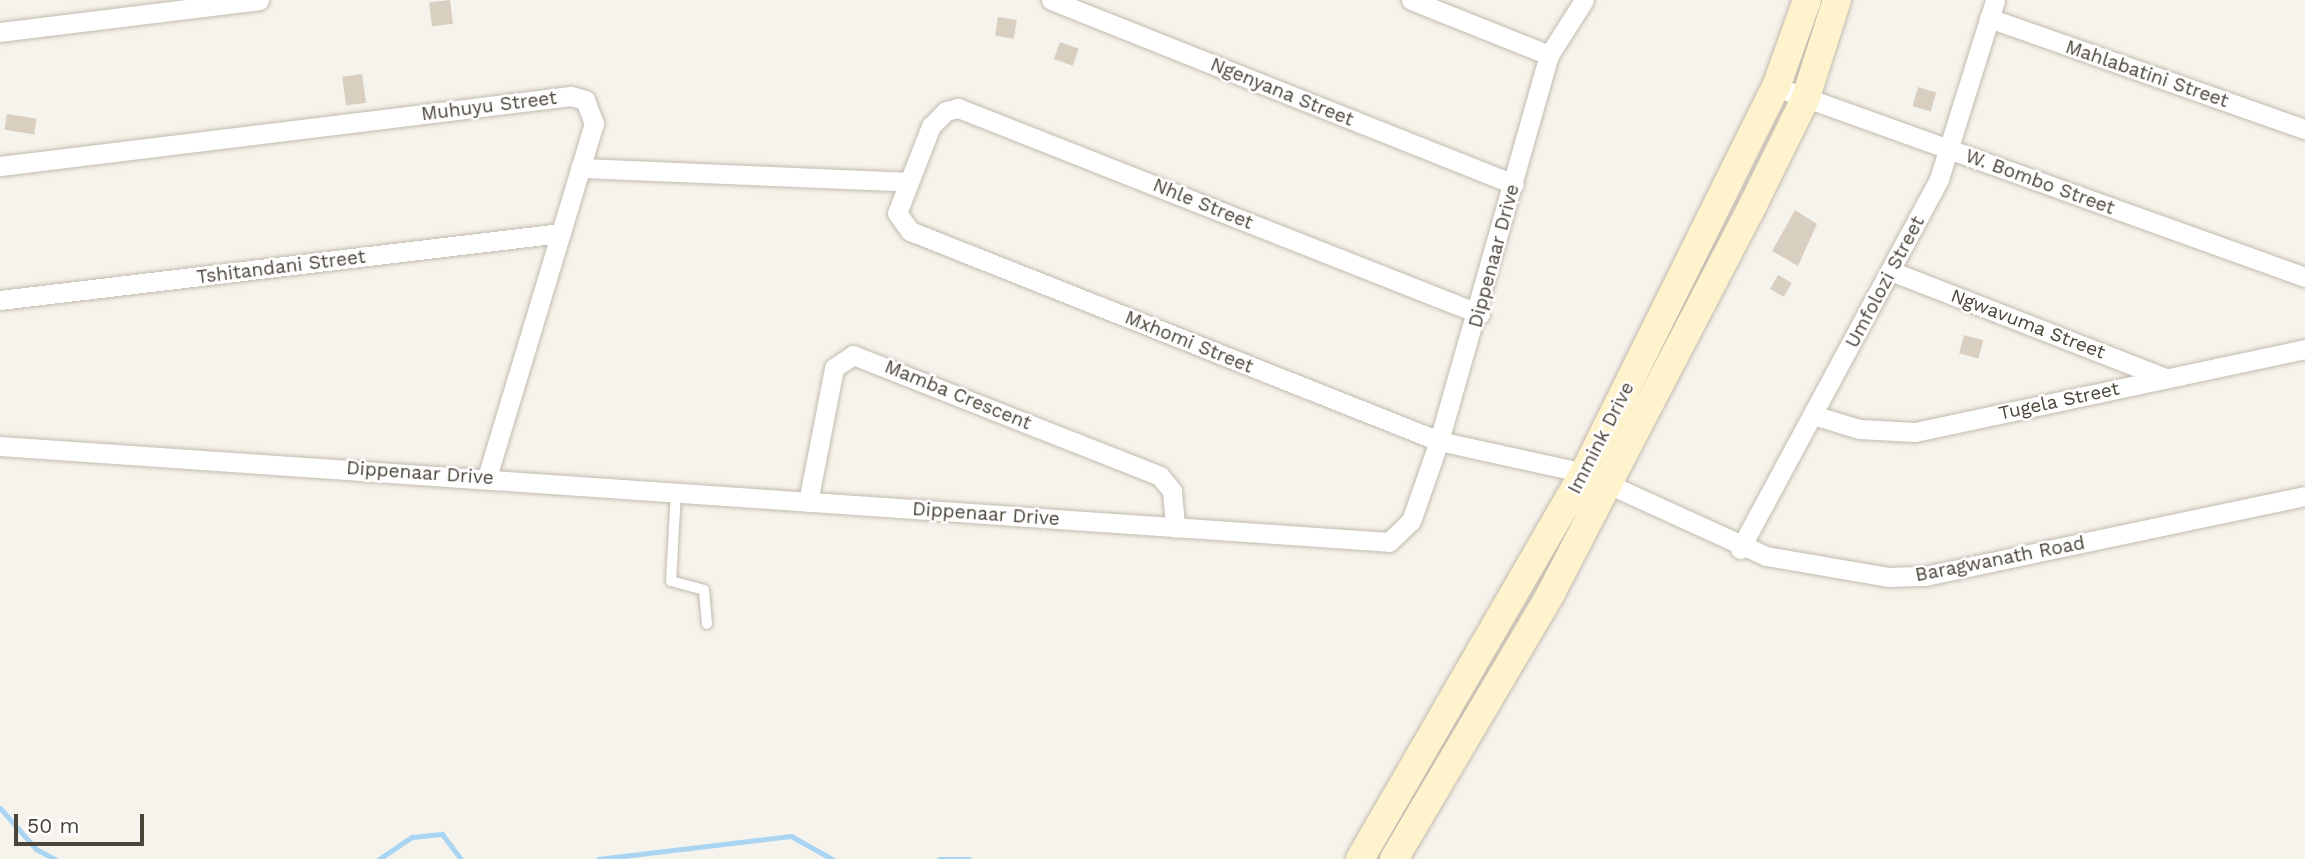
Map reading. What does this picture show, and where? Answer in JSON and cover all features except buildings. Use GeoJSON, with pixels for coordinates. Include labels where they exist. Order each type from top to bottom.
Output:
{"type":"FeatureCollection","features":[{"type":"Feature","properties":{"kind":"main road","name":"Immink Drive"},"geometry":{"type":"LineString","coordinates":[[1360,859],[1596,478],[1776,87],[1807,0]]}},
{"type":"Feature","properties":{"kind":"main road","name":"Immink Drive"},"geometry":{"type":"LineString","coordinates":[[1394,859],[1596,478],[1806,97],[1837,0]]}},
{"type":"Feature","properties":{"kind":"street"},"geometry":{"type":"LineString","coordinates":[[0,32],[259,0]]}},
{"type":"Feature","properties":{"kind":"street","name":"Ngenyana Street"},"geometry":{"type":"LineString","coordinates":[[1051,0],[1514,184]]}},
{"type":"Feature","properties":{"kind":"street"},"geometry":{"type":"LineString","coordinates":[[1410,0],[1549,55]]}},
{"type":"Feature","properties":{"kind":"street","name":"Dippenaar Drive"},"geometry":{"type":"LineString","coordinates":[[0,446],[487,477],[1175,528],[1393,541],[1410,521],[1480,314],[1549,55],[1584,0]]}},
{"type":"Feature","properties":{"kind":"street","name":"Mahlabatini Street"},"geometry":{"type":"LineString","coordinates":[[1992,9],[2305,130]]}},
{"type":"Feature","properties":{"kind":"street","name":"Umfolozi Street"},"geometry":{"type":"LineString","coordinates":[[1740,549],[1891,271],[1951,150],[1992,9]]}},
{"type":"Feature","properties":{"kind":"street","name":"W. Bombo Street"},"geometry":{"type":"LineString","coordinates":[[1776,87],[2305,277]]}},
{"type":"Feature","properties":{"kind":"street","name":"Muhuyu Street"},"geometry":{"type":"LineString","coordinates":[[0,166],[571,96],[585,100],[594,119],[487,477]]}},
{"type":"Feature","properties":{"kind":"street","name":"Nhle Street"},"geometry":{"type":"LineString","coordinates":[[932,126],[946,111],[965,110],[1480,314]]}},
{"type":"Feature","properties":{"kind":"street","name":"Mxhomi Street"},"geometry":{"type":"LineString","coordinates":[[932,126],[897,213],[910,231],[1439,441],[1596,478]]}},
{"type":"Feature","properties":{"kind":"street"},"geometry":{"type":"LineString","coordinates":[[580,168],[908,182]]}},
{"type":"Feature","properties":{"kind":"street","name":"Tshitandani Street"},"geometry":{"type":"LineString","coordinates":[[0,300],[561,233]]}},
{"type":"Feature","properties":{"kind":"street","name":"Ngwavuma Street"},"geometry":{"type":"LineString","coordinates":[[1891,271],[2166,378]]}},
{"type":"Feature","properties":{"kind":"street","name":"Tugela Street"},"geometry":{"type":"LineString","coordinates":[[1812,415],[1859,429],[1914,432],[2305,349]]}},
{"type":"Feature","properties":{"kind":"street","name":"Mamba Crescent"},"geometry":{"type":"LineString","coordinates":[[808,502],[834,368],[853,355],[1160,476],[1172,491],[1175,528]]}},
{"type":"Feature","properties":{"kind":"street","name":"Baragwanath Road"},"geometry":{"type":"LineString","coordinates":[[1596,478],[1740,549],[1889,577],[1925,576],[2305,496]]}},
{"type":"Feature","properties":{"kind":"lane"},"geometry":{"type":"LineString","coordinates":[[676,492],[671,582],[704,590],[707,624]]}},
{"type":"Feature","properties":{"kind":"waterway"},"geometry":{"type":"LineString","coordinates":[[0,808],[36,849],[55,859]]}},
{"type":"Feature","properties":{"kind":"waterway"},"geometry":{"type":"LineString","coordinates":[[379,859],[412,837],[442,834],[461,859]]}},
{"type":"Feature","properties":{"kind":"waterway"},"geometry":{"type":"LineString","coordinates":[[598,859],[791,836],[832,859]]}},
{"type":"Feature","properties":{"kind":"waterway"},"geometry":{"type":"LineString","coordinates":[[939,859],[969,859]]}}]}
